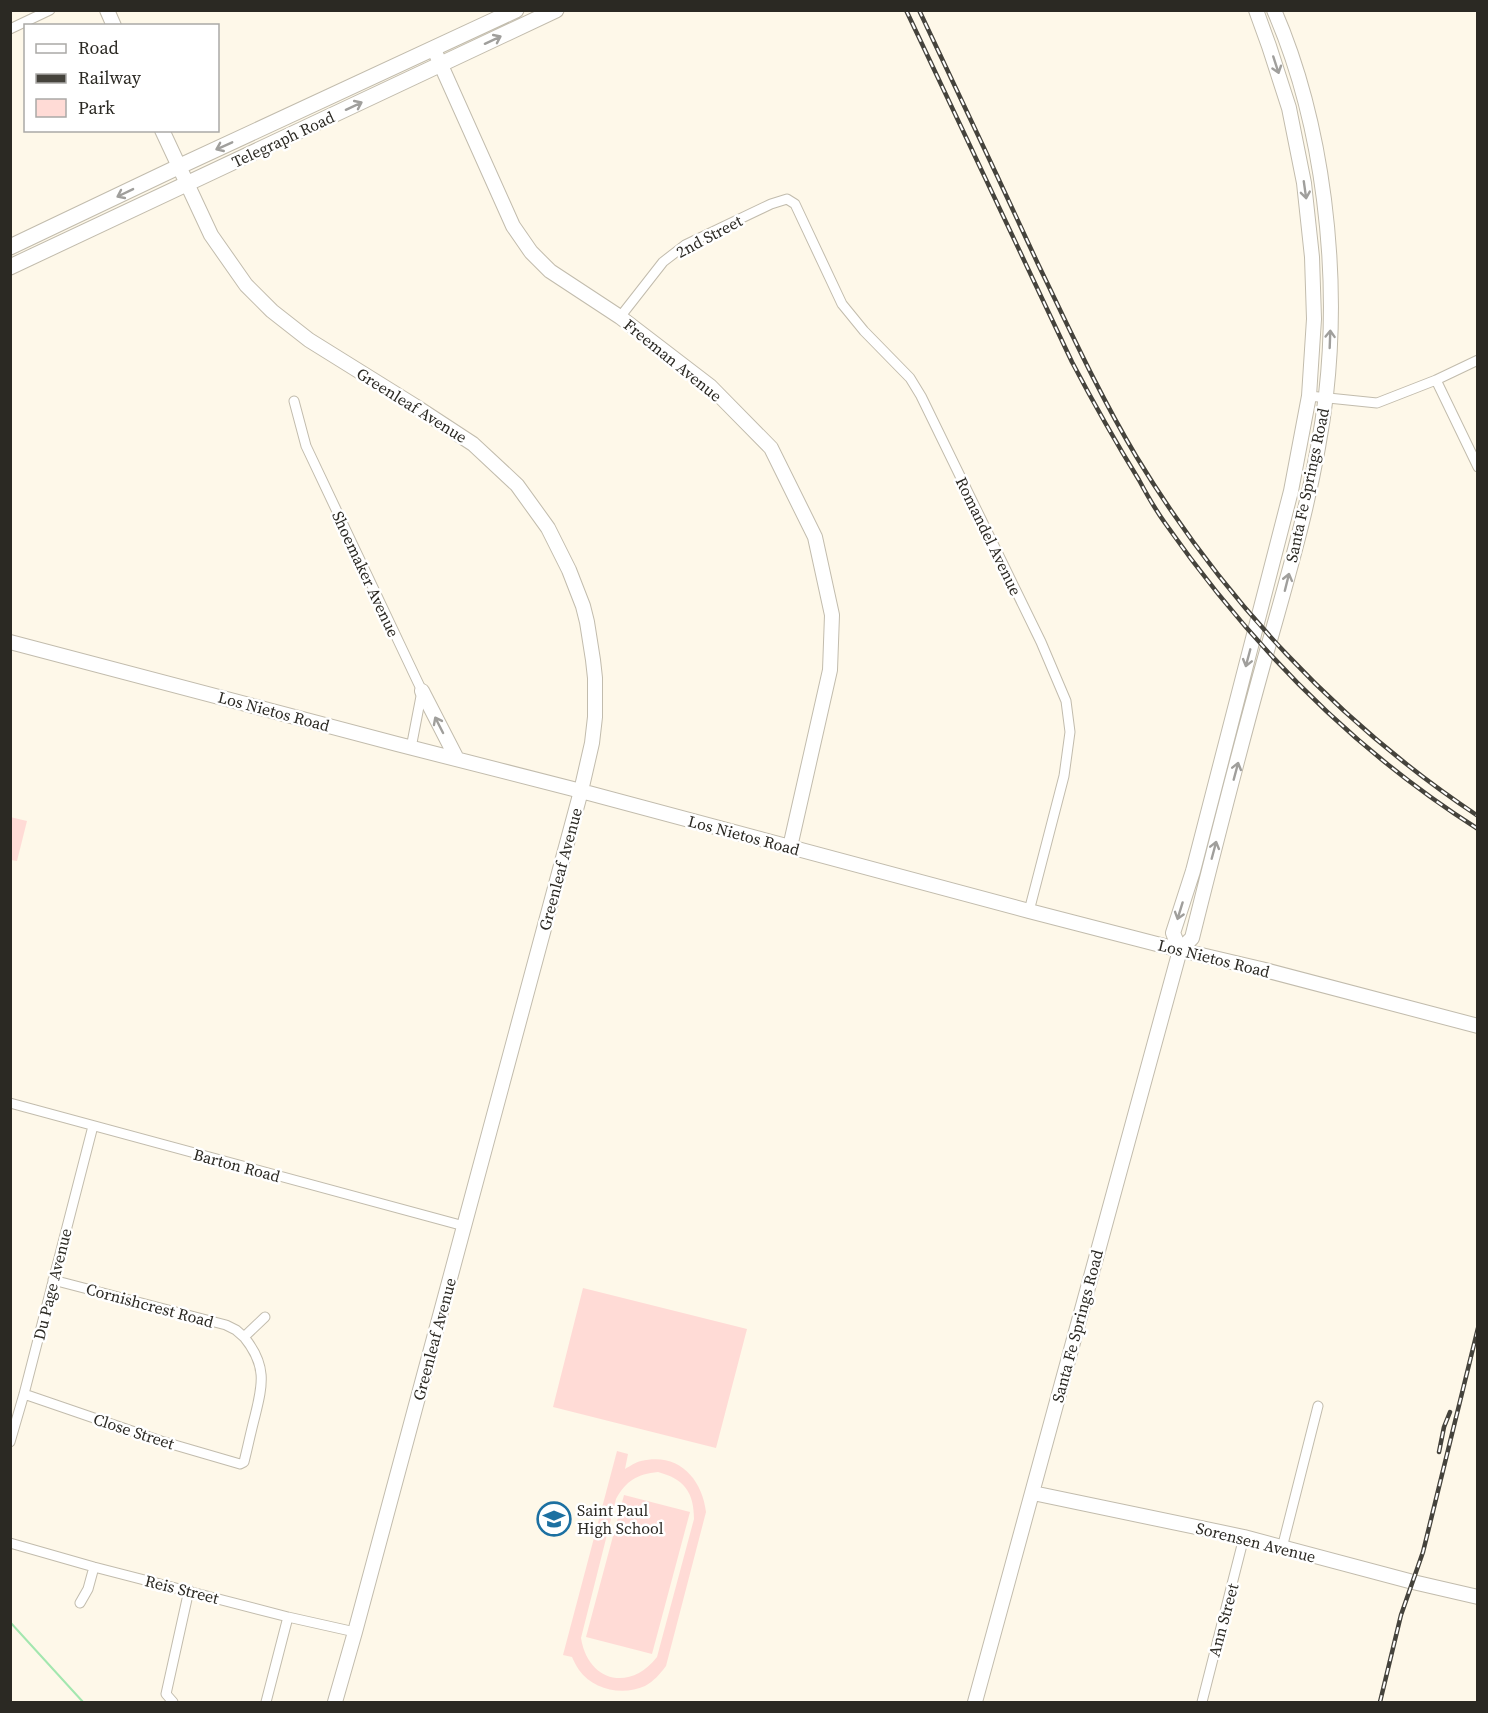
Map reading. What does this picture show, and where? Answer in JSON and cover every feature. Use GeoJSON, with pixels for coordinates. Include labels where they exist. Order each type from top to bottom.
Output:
{"type":"FeatureCollection","features":[{"type":"Feature","properties":{"kind":"main road"},"geometry":{"type":"LineString","coordinates":[[107,10],[113,24]]}},
{"type":"Feature","properties":{"kind":"main road","name":"Telegraph Road"},"geometry":{"type":"LineString","coordinates":[[14,245],[516,10]]}},
{"type":"Feature","properties":{"kind":"main road","name":"Telegraph Road"},"geometry":{"type":"LineString","coordinates":[[10,267],[556,10]]}},
{"type":"Feature","properties":{"kind":"main road","name":"Santa Fe Springs Road"},"geometry":{"type":"LineString","coordinates":[[1180,950],[1173,933],[1206,822],[1292,491],[1309,396],[1313,309],[1310,233],[1304,183],[1289,108],[1256,10]]}},
{"type":"Feature","properties":{"kind":"main road","name":"Santa Fe Springs Road"},"geometry":{"type":"LineString","coordinates":[[975,1702],[1180,950],[1192,938],[1303,522],[1314,469],[1326,397],[1330,341],[1331,297],[1326,219],[1321,180],[1303,97],[1274,10]]}},
{"type":"Feature","properties":{"kind":"main road","name":"Freeman Avenue"},"geometry":{"type":"LineString","coordinates":[[434,49],[513,226],[531,252],[550,272],[620,317],[710,386],[771,448],[815,537],[832,615],[830,670],[790,847]]}},
{"type":"Feature","properties":{"kind":"main road"},"geometry":{"type":"LineString","coordinates":[[163,132],[187,184]]}},
{"type":"Feature","properties":{"kind":"main road","name":"Greenleaf Avenue"},"geometry":{"type":"LineString","coordinates":[[187,184],[211,235],[224,255],[246,285],[272,311],[309,340],[473,444],[517,485],[548,528],[569,570],[583,606],[594,667],[593,732],[581,791],[335,1702]]}},
{"type":"Feature","properties":{"kind":"main road"},"geometry":{"type":"LineString","coordinates":[[14,245],[26,260]]}},
{"type":"Feature","properties":{"kind":"main road","name":"Los Nietos Road"},"geometry":{"type":"LineString","coordinates":[[10,642],[1029,911],[1478,1026]]}},
{"type":"Feature","properties":{"kind":"main road"},"geometry":{"type":"LineString","coordinates":[[422,691],[457,759]]}},
{"type":"Feature","properties":{"kind":"main road"},"geometry":{"type":"LineString","coordinates":[[1206,822],[1221,827]]}},
{"type":"Feature","properties":{"kind":"main road","name":"Sorensen Avenue"},"geometry":{"type":"LineString","coordinates":[[1033,1493],[1244,1538],[1478,1597]]}},
{"type":"Feature","properties":{"kind":"street"},"geometry":{"type":"LineString","coordinates":[[10,29],[50,10]]}},
{"type":"Feature","properties":{"kind":"street","name":"2nd Street"},"geometry":{"type":"LineString","coordinates":[[620,317],[663,262],[685,245],[771,204],[787,200]]}},
{"type":"Feature","properties":{"kind":"street","name":"Romandel Avenue"},"geometry":{"type":"LineString","coordinates":[[787,200],[795,204],[801,214],[842,304],[864,331],[910,378],[921,396],[1041,642],[1066,701],[1070,732],[1064,776],[1029,911]]}},
{"type":"Feature","properties":{"kind":"street"},"geometry":{"type":"LineString","coordinates":[[1309,396],[1377,403],[1436,380],[1478,360]]}},
{"type":"Feature","properties":{"kind":"street"},"geometry":{"type":"LineString","coordinates":[[1436,380],[1478,467]]}},
{"type":"Feature","properties":{"kind":"street","name":"Shoemaker Avenue"},"geometry":{"type":"LineString","coordinates":[[294,401],[306,446],[422,691]]}},
{"type":"Feature","properties":{"kind":"street"},"geometry":{"type":"LineString","coordinates":[[411,748],[422,691]]}},
{"type":"Feature","properties":{"kind":"street","name":"Barton Road"},"geometry":{"type":"LineString","coordinates":[[10,1103],[464,1226]]}},
{"type":"Feature","properties":{"kind":"street","name":"Du Page Avenue"},"geometry":{"type":"LineString","coordinates":[[10,1442],[93,1126]]}},
{"type":"Feature","properties":{"kind":"street","name":"Cornishcrest Road"},"geometry":{"type":"LineString","coordinates":[[53,1280],[226,1325],[237,1330],[244,1337]]}},
{"type":"Feature","properties":{"kind":"street"},"geometry":{"type":"LineString","coordinates":[[244,1337],[265,1317]]}},
{"type":"Feature","properties":{"kind":"street","name":"Close Street"},"geometry":{"type":"LineString","coordinates":[[24,1394],[236,1464],[244,1462],[262,1387],[260,1368],[254,1352],[244,1337]]}},
{"type":"Feature","properties":{"kind":"street"},"geometry":{"type":"LineString","coordinates":[[1282,1548],[1318,1406]]}},
{"type":"Feature","properties":{"kind":"street","name":"Ann Street"},"geometry":{"type":"LineString","coordinates":[[1202,1702],[1244,1538]]}},
{"type":"Feature","properties":{"kind":"street","name":"Reis Street"},"geometry":{"type":"LineString","coordinates":[[10,1543],[94,1567],[355,1632]]}},
{"type":"Feature","properties":{"kind":"street"},"geometry":{"type":"LineString","coordinates":[[80,1603],[88,1589],[94,1567]]}},
{"type":"Feature","properties":{"kind":"street"},"geometry":{"type":"LineString","coordinates":[[173,1702],[166,1694],[189,1590]]}},
{"type":"Feature","properties":{"kind":"street"},"geometry":{"type":"LineString","coordinates":[[266,1702],[288,1617]]}},
{"type":"Feature","properties":{"kind":"green space"},"geometry":{"type":"Polygon","coordinates":[[[10,817],[27,821],[17,861],[11,860],[10,817]]]}},
{"type":"Feature","properties":{"kind":"green space"},"geometry":{"type":"Polygon","coordinates":[[[583,1288],[747,1329],[716,1448],[553,1407],[583,1288]]]}},
{"type":"Feature","properties":{"kind":"green space"},"geometry":{"type":"Polygon","coordinates":[[[617,1451],[628,1454],[625,1469],[639,1462],[654,1459],[677,1464],[686,1470],[699,1488],[706,1512],[666,1666],[645,1686],[618,1691],[592,1682],[579,1670],[572,1657],[563,1655],[617,1451]],[[658,1472],[638,1477],[624,1487],[616,1499],[581,1638],[585,1653],[592,1664],[601,1673],[612,1677],[623,1678],[635,1675],[657,1657],[694,1519],[692,1501],[686,1488],[675,1478],[658,1472]]]}},
{"type":"Feature","properties":{"kind":"green space"},"geometry":{"type":"Polygon","coordinates":[[[624,1495],[690,1512],[652,1654],[586,1637],[624,1495]]]}},
{"type":"Feature","properties":{"kind":"waterway"},"geometry":{"type":"LineString","coordinates":[[10,1622],[83,1702]]}},
{"type":"Feature","properties":{"kind":"railway"},"geometry":{"type":"LineString","coordinates":[[906,10],[1072,362],[1165,523],[1232,610],[1306,691],[1388,765],[1478,829]]}},
{"type":"Feature","properties":{"kind":"railway"},"geometry":{"type":"LineString","coordinates":[[919,10],[1109,409],[1170,508],[1206,559],[1245,608],[1331,699],[1427,780],[1478,816]]}},
{"type":"Feature","properties":{"kind":"railway"},"geometry":{"type":"LineString","coordinates":[[1380,1702],[1401,1615],[1423,1552],[1478,1328]]}},
{"type":"Feature","properties":{"kind":"railway"},"geometry":{"type":"LineString","coordinates":[[1439,1452],[1444,1427],[1450,1412]]}},
{"type":"Feature","properties":{"kind":"place","name":"Saint Paul High School"},"geometry":{"type":"Point","coordinates":[554,1519]}}]}
